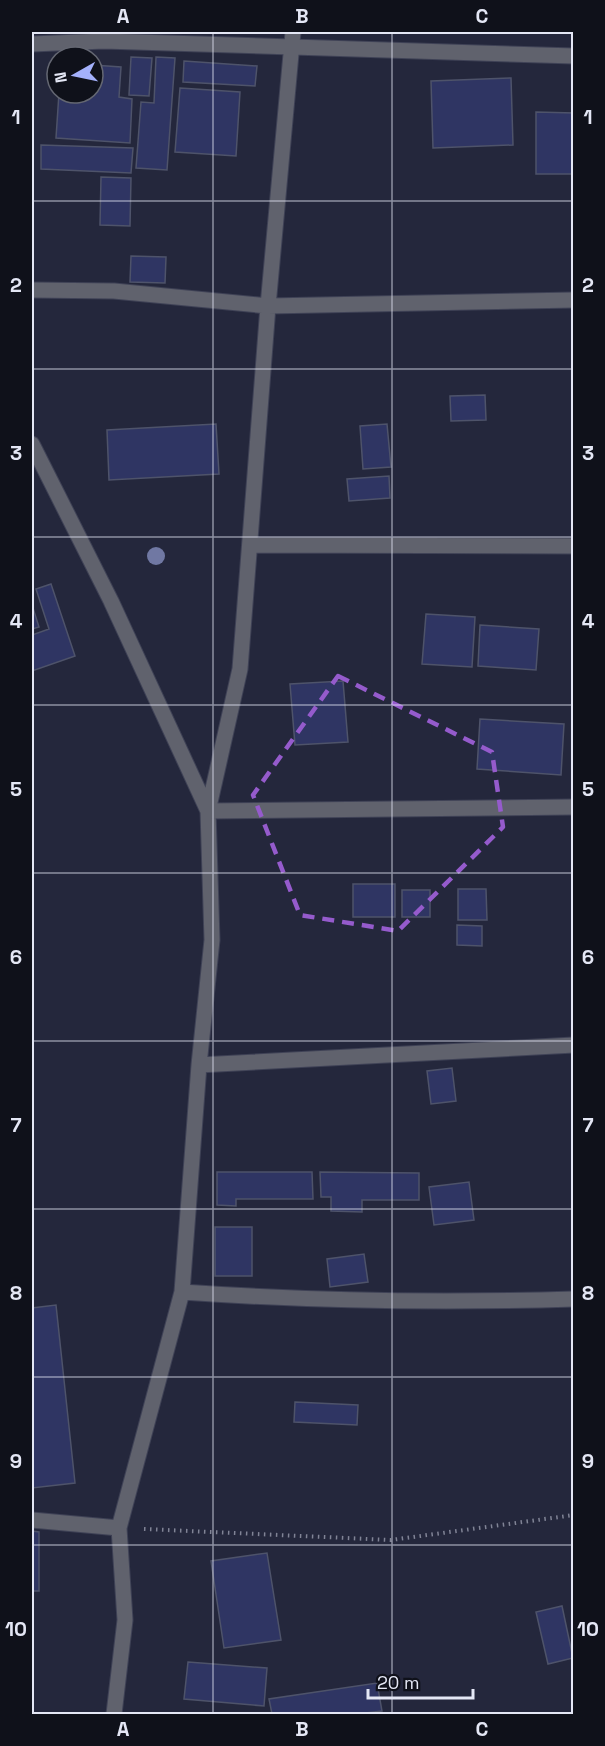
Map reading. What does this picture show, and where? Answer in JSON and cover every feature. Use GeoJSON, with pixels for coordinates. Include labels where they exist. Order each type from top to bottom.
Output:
{"type":"FeatureCollection","features":[{"type":"Feature","properties":{"kind":"street"},"geometry":{"type":"LineString","coordinates":[[32,44],[292,39],[573,56]]}},
{"type":"Feature","properties":{"kind":"street"},"geometry":{"type":"LineString","coordinates":[[114,1714],[125,1620],[119,1528],[182,1292],[198,1065],[212,940],[208,811],[240,669],[268,306],[292,39]]}},
{"type":"Feature","properties":{"kind":"street"},"geometry":{"type":"LineString","coordinates":[[32,290],[114,291],[268,306],[573,300]]}},
{"type":"Feature","properties":{"kind":"street"},"geometry":{"type":"LineString","coordinates":[[32,444],[111,601],[208,811]]}},
{"type":"Feature","properties":{"kind":"street"},"geometry":{"type":"LineString","coordinates":[[250,545],[573,546]]}},
{"type":"Feature","properties":{"kind":"street"},"geometry":{"type":"LineString","coordinates":[[208,811],[573,807]]}},
{"type":"Feature","properties":{"kind":"street"},"geometry":{"type":"LineString","coordinates":[[198,1065],[573,1045]]}},
{"type":"Feature","properties":{"kind":"street"},"geometry":{"type":"LineString","coordinates":[[182,1292],[275,1299],[496,1302],[573,1299]]}},
{"type":"Feature","properties":{"kind":"street"},"geometry":{"type":"LineString","coordinates":[[32,1520],[119,1528]]}},
{"type":"Feature","properties":{"kind":"path"},"geometry":{"type":"LineString","coordinates":[[119,1528],[391,1540],[573,1515]]}},
{"type":"Feature","properties":{"kind":"highlighted area"},"geometry":{"type":"Polygon","coordinates":[[[338,676],[492,752],[503,827],[398,931],[300,915],[253,795],[338,676]]]}},
{"type":"Feature","properties":{"kind":"building"},"geometry":{"type":"Polygon","coordinates":[[[131,57],[152,58],[149,96],[129,95],[131,57]]]}},
{"type":"Feature","properties":{"kind":"building"},"geometry":{"type":"Polygon","coordinates":[[[156,57],[175,58],[167,170],[136,168],[141,102],[154,103],[156,57]]]}},
{"type":"Feature","properties":{"kind":"building"},"geometry":{"type":"Polygon","coordinates":[[[184,61],[257,66],[255,86],[183,82],[184,61]]]}},
{"type":"Feature","properties":{"kind":"building"},"geometry":{"type":"Polygon","coordinates":[[[105,66],[121,67],[119,97],[132,99],[130,143],[56,138],[58,105],[105,105],[105,66]]]}},
{"type":"Feature","properties":{"kind":"building"},"geometry":{"type":"Polygon","coordinates":[[[511,78],[513,145],[433,148],[431,81],[511,78]]]}},
{"type":"Feature","properties":{"kind":"building"},"geometry":{"type":"Polygon","coordinates":[[[180,88],[240,92],[236,156],[175,152],[180,88]]]}},
{"type":"Feature","properties":{"kind":"building"},"geometry":{"type":"Polygon","coordinates":[[[536,112],[574,113],[574,174],[536,174],[536,112]]]}},
{"type":"Feature","properties":{"kind":"building"},"geometry":{"type":"Polygon","coordinates":[[[41,145],[133,148],[131,173],[41,169],[41,145]]]}},
{"type":"Feature","properties":{"kind":"building"},"geometry":{"type":"Polygon","coordinates":[[[101,177],[131,178],[130,226],[100,225],[101,177]]]}},
{"type":"Feature","properties":{"kind":"building"},"geometry":{"type":"Polygon","coordinates":[[[131,256],[166,257],[165,283],[130,282],[131,256]]]}},
{"type":"Feature","properties":{"kind":"building"},"geometry":{"type":"Polygon","coordinates":[[[485,395],[486,420],[451,421],[450,396],[485,395]]]}},
{"type":"Feature","properties":{"kind":"building"},"geometry":{"type":"Polygon","coordinates":[[[216,424],[219,474],[109,480],[107,430],[216,424]]]}},
{"type":"Feature","properties":{"kind":"building"},"geometry":{"type":"Polygon","coordinates":[[[387,424],[391,467],[363,469],[360,426],[387,424]]]}},
{"type":"Feature","properties":{"kind":"building"},"geometry":{"type":"Polygon","coordinates":[[[389,476],[390,498],[349,501],[347,479],[389,476]]]}},
{"type":"Feature","properties":{"kind":"building"},"geometry":{"type":"Polygon","coordinates":[[[51,584],[75,656],[32,671],[32,635],[49,629],[36,589],[51,584]]]}},
{"type":"Feature","properties":{"kind":"building"},"geometry":{"type":"Polygon","coordinates":[[[32,605],[39,627],[32,629],[32,605]]]}},
{"type":"Feature","properties":{"kind":"building"},"geometry":{"type":"Polygon","coordinates":[[[426,614],[475,617],[472,667],[422,664],[426,614]]]}},
{"type":"Feature","properties":{"kind":"building"},"geometry":{"type":"Polygon","coordinates":[[[480,625],[539,629],[536,670],[478,666],[480,625]]]}},
{"type":"Feature","properties":{"kind":"building"},"geometry":{"type":"Polygon","coordinates":[[[343,681],[348,742],[295,745],[290,684],[343,681]]]}},
{"type":"Feature","properties":{"kind":"building"},"geometry":{"type":"Polygon","coordinates":[[[480,719],[564,724],[561,775],[477,769],[480,719]]]}},
{"type":"Feature","properties":{"kind":"building"},"geometry":{"type":"Polygon","coordinates":[[[353,884],[395,884],[395,917],[353,917],[353,884]]]}},
{"type":"Feature","properties":{"kind":"building"},"geometry":{"type":"Polygon","coordinates":[[[458,889],[486,889],[487,920],[458,920],[458,889]]]}},
{"type":"Feature","properties":{"kind":"building"},"geometry":{"type":"Polygon","coordinates":[[[402,890],[430,890],[430,917],[402,917],[402,890]]]}},
{"type":"Feature","properties":{"kind":"building"},"geometry":{"type":"Polygon","coordinates":[[[457,925],[482,926],[482,946],[457,945],[457,925]]]}},
{"type":"Feature","properties":{"kind":"building"},"geometry":{"type":"Polygon","coordinates":[[[452,1068],[456,1101],[431,1104],[427,1071],[452,1068]]]}},
{"type":"Feature","properties":{"kind":"building"},"geometry":{"type":"Polygon","coordinates":[[[217,1172],[312,1172],[313,1199],[236,1199],[236,1206],[217,1205],[217,1172]]]}},
{"type":"Feature","properties":{"kind":"building"},"geometry":{"type":"Polygon","coordinates":[[[320,1172],[419,1173],[419,1200],[362,1200],[362,1212],[331,1211],[331,1197],[321,1197],[320,1172]]]}},
{"type":"Feature","properties":{"kind":"building"},"geometry":{"type":"Polygon","coordinates":[[[469,1182],[474,1220],[434,1225],[429,1187],[469,1182]]]}},
{"type":"Feature","properties":{"kind":"building"},"geometry":{"type":"Polygon","coordinates":[[[215,1227],[252,1227],[252,1276],[215,1276],[215,1227]]]}},
{"type":"Feature","properties":{"kind":"building"},"geometry":{"type":"Polygon","coordinates":[[[364,1254],[368,1282],[330,1287],[327,1259],[364,1254]]]}},
{"type":"Feature","properties":{"kind":"building"},"geometry":{"type":"Polygon","coordinates":[[[56,1305],[75,1483],[32,1488],[32,1308],[56,1305]]]}},
{"type":"Feature","properties":{"kind":"building"},"geometry":{"type":"Polygon","coordinates":[[[295,1402],[358,1405],[357,1425],[294,1422],[295,1402]]]}},
{"type":"Feature","properties":{"kind":"building"},"geometry":{"type":"Polygon","coordinates":[[[32,1531],[39,1532],[39,1591],[32,1591],[32,1531]]]}},
{"type":"Feature","properties":{"kind":"building"},"geometry":{"type":"Polygon","coordinates":[[[267,1553],[281,1640],[224,1648],[211,1561],[267,1553]]]}},
{"type":"Feature","properties":{"kind":"building"},"geometry":{"type":"Polygon","coordinates":[[[562,1606],[573,1658],[548,1664],[536,1612],[562,1606]]]}},
{"type":"Feature","properties":{"kind":"building"},"geometry":{"type":"Polygon","coordinates":[[[188,1662],[267,1668],[264,1706],[184,1699],[188,1662]]]}},
{"type":"Feature","properties":{"kind":"building"},"geometry":{"type":"Polygon","coordinates":[[[377,1683],[382,1711],[357,1714],[272,1714],[269,1699],[377,1683]]]}}]}
